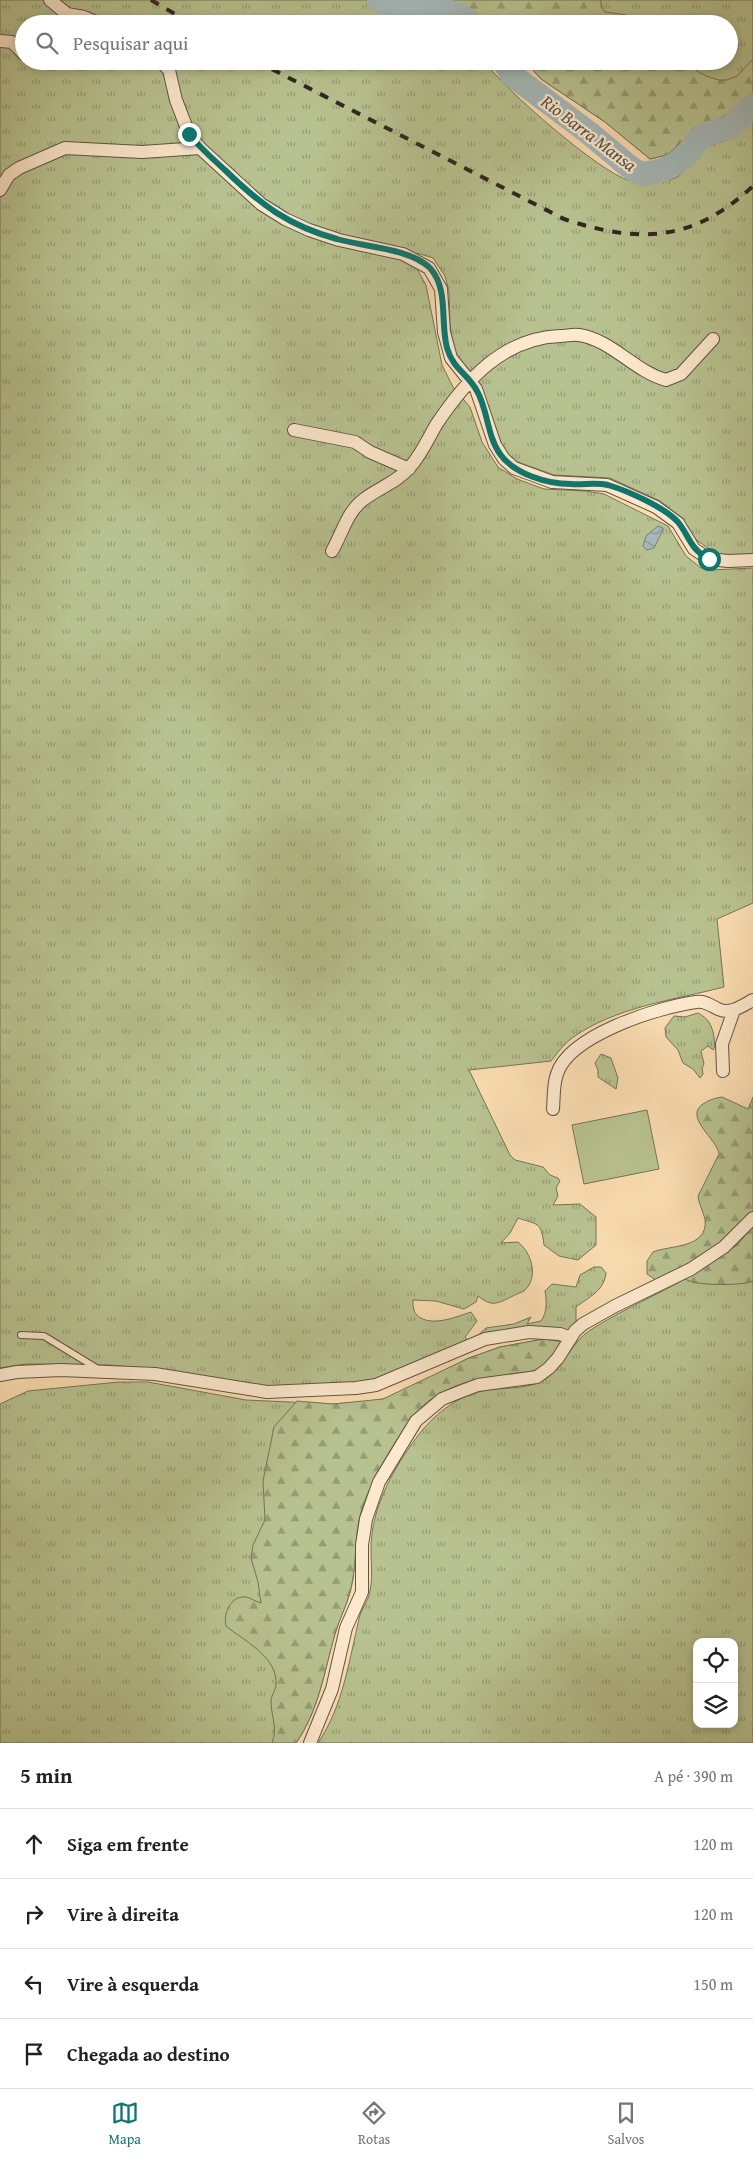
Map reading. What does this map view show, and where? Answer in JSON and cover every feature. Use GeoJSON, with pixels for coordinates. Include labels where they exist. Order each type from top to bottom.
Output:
{"type":"FeatureCollection","features":[{"type":"Feature","properties":{"kind":"street"},"geometry":{"type":"LineString","coordinates":[[50,0],[67,14],[73,15]]}},
{"type":"Feature","properties":{"kind":"street"},"geometry":{"type":"LineString","coordinates":[[0,41],[12,42],[15,45]]}},
{"type":"Feature","properties":{"kind":"street"},"geometry":{"type":"LineString","coordinates":[[169,70],[181,115],[189,134],[200,148],[261,204],[284,220],[339,240],[403,254],[429,268],[441,289],[444,332],[451,358],[462,375],[471,382],[480,398],[495,445],[504,459],[514,468],[552,482],[598,484],[618,489],[669,514],[678,523],[694,549],[709,559],[728,561],[753,560]]}},
{"type":"Feature","properties":{"kind":"street"},"geometry":{"type":"LineString","coordinates":[[0,190],[9,175],[19,168],[66,148],[142,152],[200,148]]}},
{"type":"Feature","properties":{"kind":"street"},"geometry":{"type":"LineString","coordinates":[[332,551],[354,508],[410,469],[436,426],[471,382],[494,357],[526,341],[543,337],[578,335],[599,341],[646,372],[666,380],[681,374],[713,339]]}},
{"type":"Feature","properties":{"kind":"street"},"geometry":{"type":"LineString","coordinates":[[294,430],[355,442],[370,452],[410,469]]}},
{"type":"Feature","properties":{"kind":"street"},"geometry":{"type":"LineString","coordinates":[[552,1109],[557,1073],[566,1059],[577,1048],[598,1035],[657,1011],[704,1002],[720,1010],[734,1010],[753,1000]]}},
{"type":"Feature","properties":{"kind":"street"},"geometry":{"type":"LineString","coordinates":[[723,1071],[722,1044],[734,1010]]}},
{"type":"Feature","properties":{"kind":"street"},"geometry":{"type":"LineString","coordinates":[[310,1743],[332,1689],[346,1628],[362,1592],[362,1545],[366,1519],[380,1482],[416,1421],[442,1399],[478,1386],[537,1377],[558,1358],[583,1324],[598,1314],[691,1269],[724,1247],[753,1218]]}},
{"type":"Feature","properties":{"kind":"street"},"geometry":{"type":"LineString","coordinates":[[0,1375],[39,1371],[155,1374],[267,1392],[356,1388],[376,1385],[485,1339],[529,1332],[554,1333],[571,1338]]}},
{"type":"Feature","properties":{"kind":"lane"},"geometry":{"type":"LineString","coordinates":[[21,1335],[44,1336],[105,1373]]}},
{"type":"Feature","properties":{"kind":"green space"},"geometry":{"type":"Polygon","coordinates":[[[0,0],[371,0],[388,9],[431,12],[442,15],[15,15],[15,70],[492,70],[531,109],[575,146],[616,174],[635,182],[659,182],[679,176],[700,150],[732,137],[753,116],[753,556],[718,555],[692,537],[682,518],[660,501],[610,478],[554,475],[515,461],[506,453],[482,389],[460,362],[454,348],[450,326],[449,291],[445,276],[433,258],[417,253],[417,269],[426,285],[442,365],[453,387],[470,407],[482,442],[498,467],[517,479],[544,489],[604,494],[668,526],[686,556],[701,568],[711,570],[753,568],[753,903],[717,919],[724,987],[645,1006],[607,1019],[589,1027],[572,1038],[551,1061],[469,1070],[510,1155],[515,1160],[543,1167],[550,1175],[558,1178],[560,1181],[556,1188],[558,1196],[553,1205],[580,1204],[596,1217],[596,1245],[578,1260],[559,1256],[544,1245],[540,1228],[537,1225],[518,1218],[510,1233],[501,1243],[518,1242],[527,1252],[532,1266],[529,1286],[524,1291],[496,1303],[488,1302],[478,1296],[476,1302],[464,1309],[436,1301],[413,1300],[413,1308],[422,1319],[429,1321],[443,1320],[471,1312],[477,1321],[465,1337],[468,1340],[375,1379],[354,1383],[266,1386],[164,1370],[110,1365],[26,1364],[0,1368],[0,0]]]}},
{"type":"Feature","properties":{"kind":"green space"},"geometry":{"type":"Polygon","coordinates":[[[429,0],[753,0],[753,94],[730,113],[693,132],[667,155],[650,159],[605,122],[541,79],[533,70],[738,70],[738,15],[476,15],[452,5],[429,0]]]}},
{"type":"Feature","properties":{"kind":"green space"},"geometry":{"type":"Polygon","coordinates":[[[454,0],[601,0],[601,7],[605,12],[626,15],[478,15],[454,4],[454,0]]]}},
{"type":"Feature","properties":{"kind":"green space"},"geometry":{"type":"Polygon","coordinates":[[[753,59],[753,94],[730,113],[693,132],[667,155],[650,159],[605,122],[541,79],[533,70],[696,70],[719,80],[727,80],[737,76],[753,59]]]}},
{"type":"Feature","properties":{"kind":"green space"},"geometry":{"type":"Polygon","coordinates":[[[698,1013],[706,1019],[711,1027],[715,1047],[713,1050],[708,1046],[701,1051],[704,1064],[702,1068],[703,1074],[700,1078],[693,1069],[683,1063],[678,1050],[666,1037],[665,1028],[674,1016],[685,1017],[698,1013]]]}},
{"type":"Feature","properties":{"kind":"green space"},"geometry":{"type":"Polygon","coordinates":[[[601,1054],[611,1058],[618,1078],[616,1089],[598,1077],[595,1063],[601,1054]]]}},
{"type":"Feature","properties":{"kind":"green space"},"geometry":{"type":"Polygon","coordinates":[[[722,1097],[748,1109],[753,1097],[753,1212],[730,1238],[681,1269],[657,1281],[647,1274],[647,1261],[653,1252],[695,1241],[705,1229],[705,1219],[698,1196],[719,1154],[699,1122],[697,1115],[698,1109],[703,1104],[712,1099],[722,1097]]]}},
{"type":"Feature","properties":{"kind":"green space"},"geometry":{"type":"Polygon","coordinates":[[[647,1110],[659,1169],[584,1184],[572,1125],[647,1110]]]}},
{"type":"Feature","properties":{"kind":"green space"},"geometry":{"type":"Polygon","coordinates":[[[753,1226],[753,1743],[318,1743],[334,1714],[348,1667],[360,1615],[369,1594],[372,1577],[371,1541],[378,1507],[396,1468],[420,1433],[442,1411],[468,1395],[488,1390],[533,1385],[547,1378],[583,1335],[610,1318],[676,1284],[717,1259],[736,1244],[753,1226]]]}},
{"type":"Feature","properties":{"kind":"green space"},"geometry":{"type":"Polygon","coordinates":[[[753,1226],[753,1281],[739,1284],[719,1284],[698,1283],[685,1279],[737,1245],[753,1226]]]}},
{"type":"Feature","properties":{"kind":"green space"},"geometry":{"type":"Polygon","coordinates":[[[594,1267],[601,1267],[606,1273],[605,1279],[595,1293],[576,1307],[576,1323],[568,1334],[475,1338],[486,1328],[514,1324],[531,1317],[527,1324],[541,1321],[546,1307],[545,1291],[552,1284],[576,1287],[580,1275],[594,1267]]]}},
{"type":"Feature","properties":{"kind":"green space"},"geometry":{"type":"Polygon","coordinates":[[[544,1339],[523,1374],[471,1382],[451,1389],[433,1399],[404,1430],[391,1450],[360,1516],[355,1537],[354,1571],[351,1590],[335,1634],[316,1704],[296,1743],[0,1743],[0,1404],[28,1391],[119,1382],[148,1382],[246,1400],[333,1404],[361,1402],[383,1399],[404,1391],[469,1358],[500,1347],[544,1339]]]}},
{"type":"Feature","properties":{"kind":"green space"},"geometry":{"type":"Polygon","coordinates":[[[544,1339],[563,1342],[541,1367],[526,1373],[488,1377],[451,1388],[439,1394],[419,1409],[404,1429],[376,1476],[361,1512],[357,1530],[355,1566],[351,1590],[335,1634],[316,1704],[296,1743],[272,1743],[274,1727],[271,1701],[276,1686],[272,1666],[251,1644],[226,1626],[225,1622],[227,1611],[236,1599],[246,1597],[261,1603],[258,1582],[251,1558],[253,1545],[265,1520],[263,1481],[274,1427],[297,1401],[333,1404],[383,1399],[469,1358],[500,1347],[544,1339]]]}},
{"type":"Feature","properties":{"kind":"water"},"geometry":{"type":"Polygon","coordinates":[[[658,526],[663,528],[663,530],[654,548],[647,550],[643,546],[646,536],[658,526]]]}},
{"type":"Feature","properties":{"kind":"waterway","name":"Rio Barra Mansa"},"geometry":{"type":"LineString","coordinates":[[379,0],[390,4],[439,10],[458,15]]}},
{"type":"Feature","properties":{"kind":"waterway","name":"Rio Barra Mansa"},"geometry":{"type":"LineString","coordinates":[[509,70],[512,75],[589,133],[635,171],[644,174],[663,170],[675,164],[687,154],[698,140],[707,134],[730,127],[753,105]]}},
{"type":"Feature","properties":{"kind":"railway"},"geometry":{"type":"LineString","coordinates":[[151,0],[177,15]]}},
{"type":"Feature","properties":{"kind":"railway"},"geometry":{"type":"LineString","coordinates":[[274,70],[564,219],[591,227],[641,234],[664,233],[687,228],[731,205],[753,186]]}},
{"type":"Feature","properties":{"kind":"route"},"geometry":{"type":"LineString","coordinates":[[189,134],[200,148],[245,190],[284,220],[339,240],[403,254],[422,262],[429,268],[441,289],[444,332],[451,358],[462,375],[476,389],[498,452],[514,468],[552,482],[584,485],[598,484],[618,489],[669,514],[678,523],[694,549],[709,559]]}}]}
